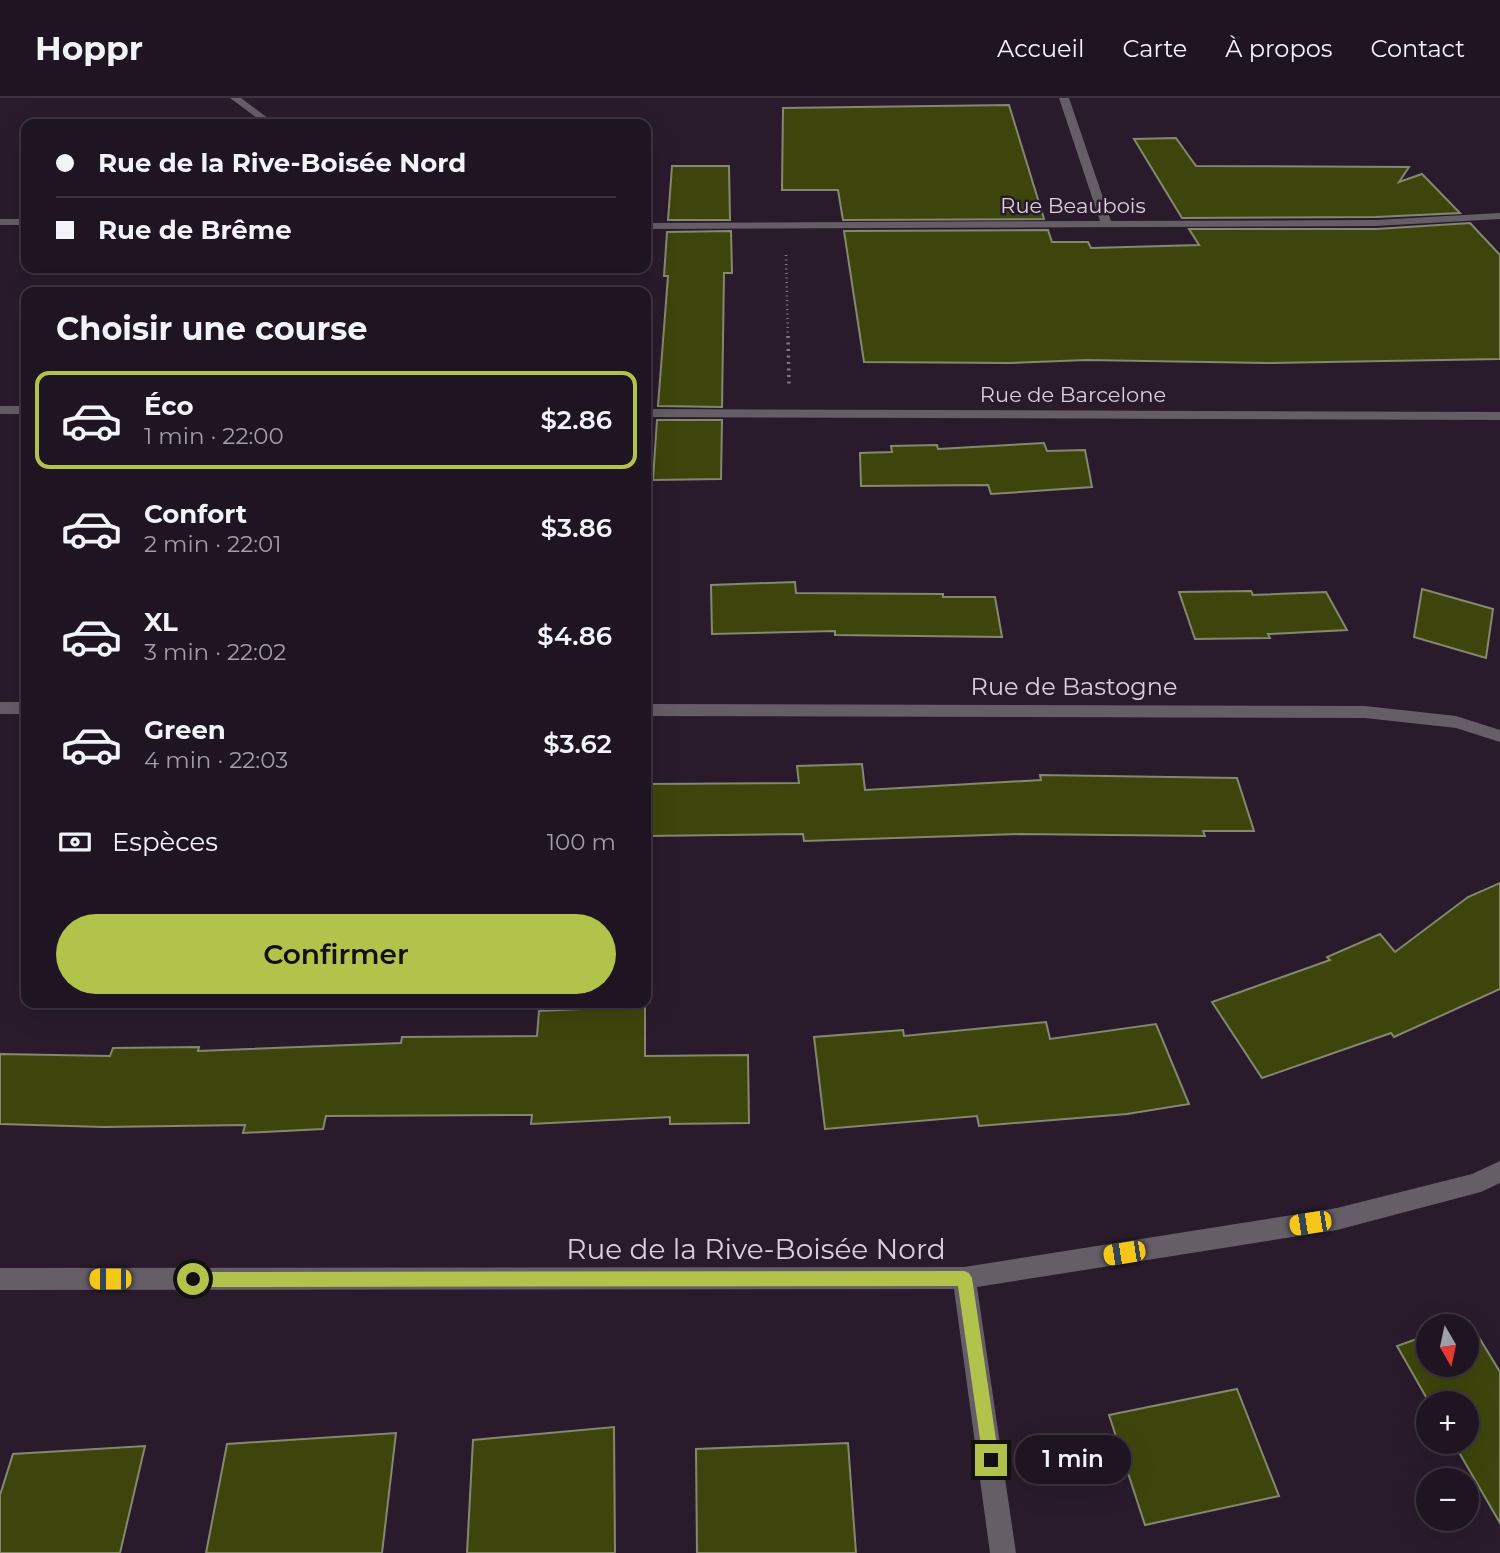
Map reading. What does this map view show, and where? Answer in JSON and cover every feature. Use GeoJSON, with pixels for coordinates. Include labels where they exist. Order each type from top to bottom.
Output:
{"type":"FeatureCollection","features":[{"type":"Feature","properties":{"kind":"street"},"geometry":{"type":"LineString","coordinates":[[235,98],[264,119]]}},
{"type":"Feature","properties":{"kind":"street"},"geometry":{"type":"LineString","coordinates":[[1064,98],[1107,225]]}},
{"type":"Feature","properties":{"kind":"street","name":"Rue Beaubois"},"geometry":{"type":"LineString","coordinates":[[651,226],[1376,223],[1500,216]]}},
{"type":"Feature","properties":{"kind":"street"},"geometry":{"type":"LineString","coordinates":[[0,222],[21,222]]}},
{"type":"Feature","properties":{"kind":"street"},"geometry":{"type":"LineString","coordinates":[[0,410],[21,410]]}},
{"type":"Feature","properties":{"kind":"street","name":"Rue de Barcelone"},"geometry":{"type":"LineString","coordinates":[[651,413],[1500,416]]}},
{"type":"Feature","properties":{"kind":"street"},"geometry":{"type":"LineString","coordinates":[[0,708],[21,708]]}},
{"type":"Feature","properties":{"kind":"street","name":"Rue de Bastogne"},"geometry":{"type":"LineString","coordinates":[[651,710],[1365,712],[1456,722],[1500,736]]}},
{"type":"Feature","properties":{"kind":"street","name":"Rue de la Rive-Boisée Nord"},"geometry":{"type":"LineString","coordinates":[[0,1279],[964,1278],[1337,1219],[1473,1184],[1500,1172]]}},
{"type":"Feature","properties":{"kind":"street"},"geometry":{"type":"LineString","coordinates":[[964,1278],[1003,1553]]}},
{"type":"Feature","properties":{"kind":"path"},"geometry":{"type":"LineString","coordinates":[[785,226],[790,413]]}},
{"type":"Feature","properties":{"kind":"building"},"geometry":{"type":"Polygon","coordinates":[[[1009,105],[1044,219],[843,220],[838,190],[782,190],[783,108],[1009,105]]]}},
{"type":"Feature","properties":{"kind":"building"},"geometry":{"type":"Polygon","coordinates":[[[1176,138],[1196,166],[1409,167],[1399,182],[1422,174],[1460,213],[1376,217],[1182,218],[1134,139],[1176,138]]]}},
{"type":"Feature","properties":{"kind":"building"},"geometry":{"type":"Polygon","coordinates":[[[672,166],[729,166],[730,220],[668,220],[672,166]]]}},
{"type":"Feature","properties":{"kind":"building"},"geometry":{"type":"Polygon","coordinates":[[[1470,223],[1500,255],[1500,359],[1267,363],[1086,360],[1010,363],[864,362],[844,231],[1048,230],[1052,242],[1088,242],[1091,248],[1199,245],[1189,229],[1376,229],[1470,223]]]}},
{"type":"Feature","properties":{"kind":"building"},"geometry":{"type":"Polygon","coordinates":[[[731,231],[732,273],[724,273],[722,407],[658,406],[668,276],[664,276],[667,232],[731,231]]]}},
{"type":"Feature","properties":{"kind":"building"},"geometry":{"type":"Polygon","coordinates":[[[657,420],[722,420],[721,479],[653,480],[657,420]]]}},
{"type":"Feature","properties":{"kind":"building"},"geometry":{"type":"Polygon","coordinates":[[[1044,443],[1047,451],[1085,450],[1092,487],[991,494],[988,485],[861,486],[860,453],[892,452],[891,446],[937,445],[938,449],[1044,443]]]}},
{"type":"Feature","properties":{"kind":"building"},"geometry":{"type":"Polygon","coordinates":[[[795,582],[796,593],[995,597],[1002,637],[835,635],[835,631],[712,634],[711,585],[795,582]]]}},
{"type":"Feature","properties":{"kind":"building"},"geometry":{"type":"Polygon","coordinates":[[[1422,589],[1493,609],[1486,658],[1414,637],[1422,589]]]}},
{"type":"Feature","properties":{"kind":"building"},"geometry":{"type":"Polygon","coordinates":[[[1251,591],[1253,595],[1326,592],[1347,630],[1268,634],[1270,638],[1195,639],[1179,592],[1251,591]]]}},
{"type":"Feature","properties":{"kind":"building"},"geometry":{"type":"Polygon","coordinates":[[[862,764],[865,790],[1041,780],[1040,775],[1237,778],[1254,831],[1203,831],[1205,836],[1020,834],[804,841],[803,834],[651,836],[651,784],[799,783],[797,766],[862,764]]]}},
{"type":"Feature","properties":{"kind":"building"},"geometry":{"type":"Polygon","coordinates":[[[1500,883],[1500,989],[1394,1037],[1391,1033],[1262,1078],[1212,1002],[1330,960],[1327,957],[1380,934],[1395,952],[1468,897],[1500,883]]]}},
{"type":"Feature","properties":{"kind":"building"},"geometry":{"type":"Polygon","coordinates":[[[645,1008],[645,1056],[748,1055],[749,1123],[670,1124],[670,1117],[531,1124],[532,1115],[326,1116],[323,1129],[243,1133],[245,1125],[104,1127],[0,1124],[0,1054],[110,1056],[113,1048],[199,1047],[198,1051],[401,1043],[402,1037],[537,1036],[539,1011],[645,1008]]]}},
{"type":"Feature","properties":{"kind":"building"},"geometry":{"type":"Polygon","coordinates":[[[1046,1022],[1050,1039],[1156,1024],[1189,1104],[1127,1114],[979,1126],[977,1116],[825,1129],[814,1037],[903,1030],[904,1036],[1046,1022]]]}},
{"type":"Feature","properties":{"kind":"building"},"geometry":{"type":"Polygon","coordinates":[[[1479,1337],[1500,1372],[1500,1523],[1479,1487],[1479,1468],[1468,1468],[1460,1454],[1479,1454],[1479,1391],[1423,1391],[1397,1346],[1416,1339],[1416,1377],[1479,1377],[1479,1337]]]}},
{"type":"Feature","properties":{"kind":"building"},"geometry":{"type":"Polygon","coordinates":[[[1237,1389],[1279,1496],[1145,1525],[1109,1415],[1237,1389]]]}},
{"type":"Feature","properties":{"kind":"building"},"geometry":{"type":"Polygon","coordinates":[[[614,1427],[615,1553],[467,1553],[473,1440],[614,1427]]]}},
{"type":"Feature","properties":{"kind":"building"},"geometry":{"type":"Polygon","coordinates":[[[396,1433],[382,1553],[206,1553],[227,1444],[396,1433]]]}},
{"type":"Feature","properties":{"kind":"building"},"geometry":{"type":"Polygon","coordinates":[[[848,1443],[856,1553],[697,1553],[696,1449],[848,1443]]]}},
{"type":"Feature","properties":{"kind":"building"},"geometry":{"type":"Polygon","coordinates":[[[145,1446],[120,1553],[0,1553],[0,1495],[13,1454],[145,1446]]]}},
{"type":"Feature","properties":{"kind":"route"},"geometry":{"type":"LineString","coordinates":[[193,1279],[964,1278],[991,1460]]}}]}
